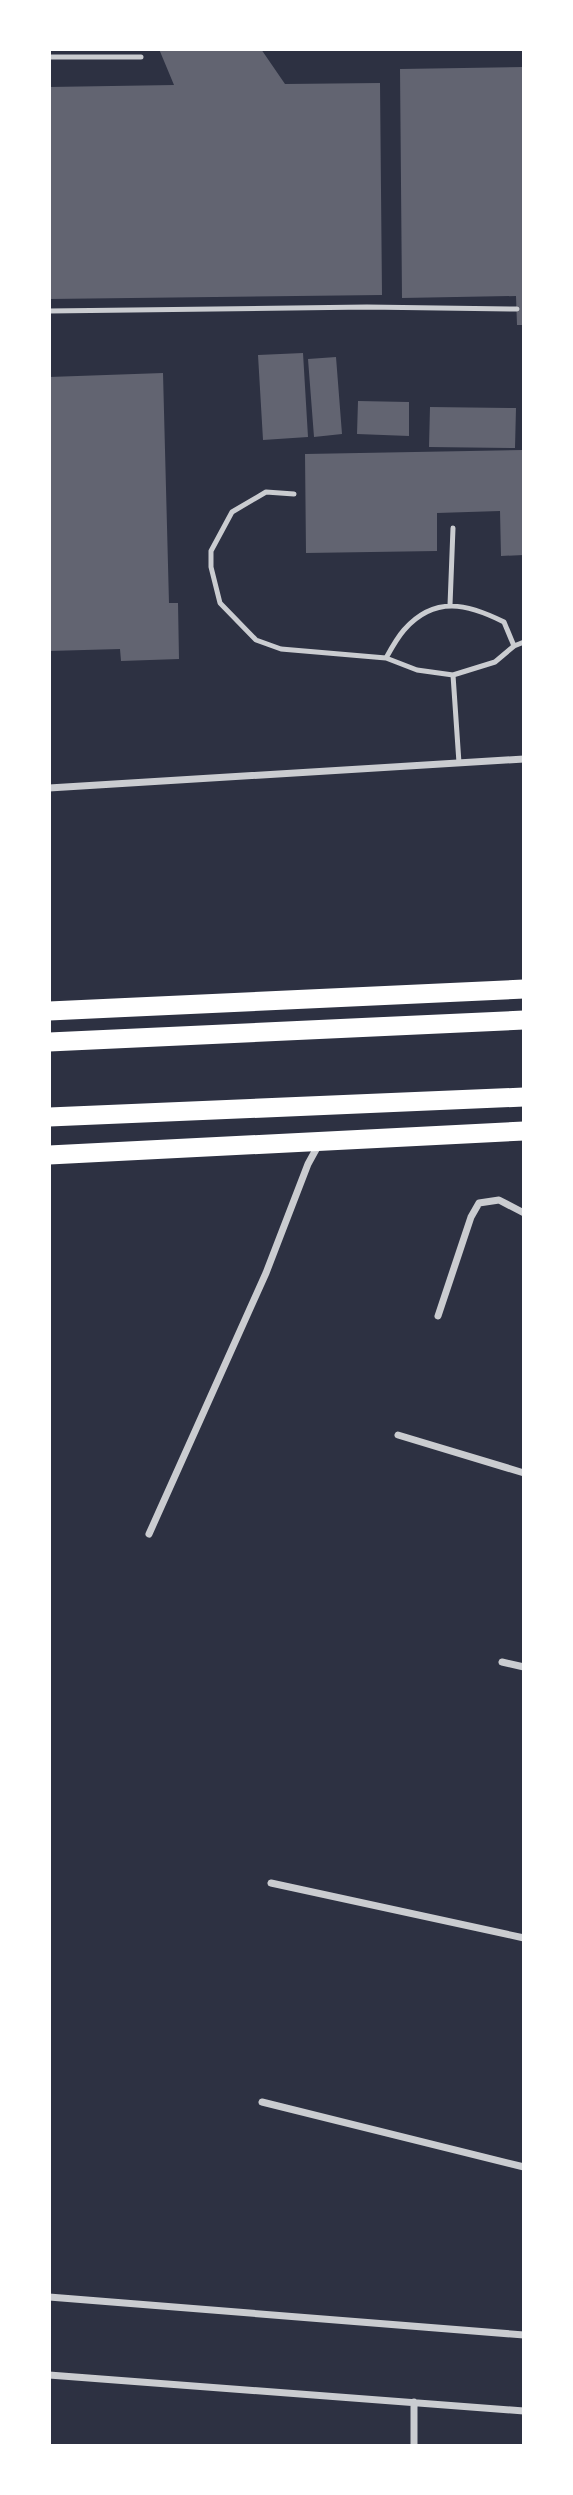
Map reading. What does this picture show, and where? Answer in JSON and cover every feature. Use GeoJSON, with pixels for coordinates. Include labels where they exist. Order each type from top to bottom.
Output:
{"type":"FeatureCollection","features":[{"type":"Feature","properties":{"kind":"highway"},"geometry":{"type":"LineString","coordinates":[[49,1011],[524,989]]}},
{"type":"Feature","properties":{"kind":"highway"},"geometry":{"type":"LineString","coordinates":[[49,1042],[524,1020]]}},
{"type":"Feature","properties":{"kind":"highway"},"geometry":{"type":"LineString","coordinates":[[49,1117],[524,1097]]}},
{"type":"Feature","properties":{"kind":"highway"},"geometry":{"type":"LineString","coordinates":[[49,1155],[524,1131]]}},
{"type":"Feature","properties":{"kind":"street"},"geometry":{"type":"LineString","coordinates":[[49,788],[524,759]]}},
{"type":"Feature","properties":{"kind":"street"},"geometry":{"type":"LineString","coordinates":[[149,1534],[266,1273],[308,1164],[321,1141]]}},
{"type":"Feature","properties":{"kind":"street"},"geometry":{"type":"LineString","coordinates":[[438,1316],[471,1217],[479,1203],[499,1200],[524,1213]]}},
{"type":"Feature","properties":{"kind":"street"},"geometry":{"type":"LineString","coordinates":[[398,1435],[524,1473]]}},
{"type":"Feature","properties":{"kind":"street"},"geometry":{"type":"LineString","coordinates":[[502,1662],[524,1667]]}},
{"type":"Feature","properties":{"kind":"street"},"geometry":{"type":"LineString","coordinates":[[271,1883],[524,1938]]}},
{"type":"Feature","properties":{"kind":"street"},"geometry":{"type":"LineString","coordinates":[[261,2102],[524,2167]]}},
{"type":"Feature","properties":{"kind":"street"},"geometry":{"type":"LineString","coordinates":[[49,2297],[524,2335]]}},
{"type":"Feature","properties":{"kind":"street"},"geometry":{"type":"LineString","coordinates":[[49,2375],[524,2410]]}},
{"type":"Feature","properties":{"kind":"street"},"geometry":{"type":"LineString","coordinates":[[414,2402],[414,2446]]}},
{"type":"Feature","properties":{"kind":"lane"},"geometry":{"type":"LineString","coordinates":[[49,57],[141,57]]}},
{"type":"Feature","properties":{"kind":"lane"},"geometry":{"type":"LineString","coordinates":[[49,311],[367,307],[517,309]]}},
{"type":"Feature","properties":{"kind":"lane"},"geometry":{"type":"LineString","coordinates":[[294,494],[266,492],[232,512],[211,551],[211,567],[220,603],[256,640],[281,649],[386,658],[417,670],[453,675],[495,662],[514,646],[524,642]]}},
{"type":"Feature","properties":{"kind":"lane"},"geometry":{"type":"LineString","coordinates":[[450,605],[453,528]]}},
{"type":"Feature","properties":{"kind":"lane"},"geometry":{"type":"LineString","coordinates":[[386,658],[403,630],[424,613],[450,605],[477,609],[504,622],[514,646]]}},
{"type":"Feature","properties":{"kind":"lane"},"geometry":{"type":"LineString","coordinates":[[453,675],[459,763]]}},
{"type":"Feature","properties":{"kind":"building"},"geometry":{"type":"Polygon","coordinates":[[[159,49],[261,49],[285,84],[380,83],[382,295],[49,299],[49,87],[174,85],[159,49]]]}},
{"type":"Feature","properties":{"kind":"building"},"geometry":{"type":"Polygon","coordinates":[[[524,67],[524,325],[517,325],[516,296],[402,298],[400,69],[524,67]]]}},
{"type":"Feature","properties":{"kind":"building"},"geometry":{"type":"Polygon","coordinates":[[[303,353],[308,437],[263,440],[258,355],[303,353]]]}},
{"type":"Feature","properties":{"kind":"building"},"geometry":{"type":"Polygon","coordinates":[[[336,357],[342,434],[314,437],[308,359],[336,357]]]}},
{"type":"Feature","properties":{"kind":"building"},"geometry":{"type":"Polygon","coordinates":[[[163,373],[169,603],[178,603],[179,659],[121,661],[120,649],[49,651],[49,377],[163,373]]]}},
{"type":"Feature","properties":{"kind":"building"},"geometry":{"type":"Polygon","coordinates":[[[358,401],[409,402],[409,436],[357,434],[358,401]]]}},
{"type":"Feature","properties":{"kind":"building"},"geometry":{"type":"Polygon","coordinates":[[[430,407],[516,408],[515,448],[429,447],[430,407]]]}},
{"type":"Feature","properties":{"kind":"building"},"geometry":{"type":"Polygon","coordinates":[[[523,450],[524,555],[501,556],[500,511],[437,513],[437,551],[306,553],[305,454],[523,450]]]}}]}
